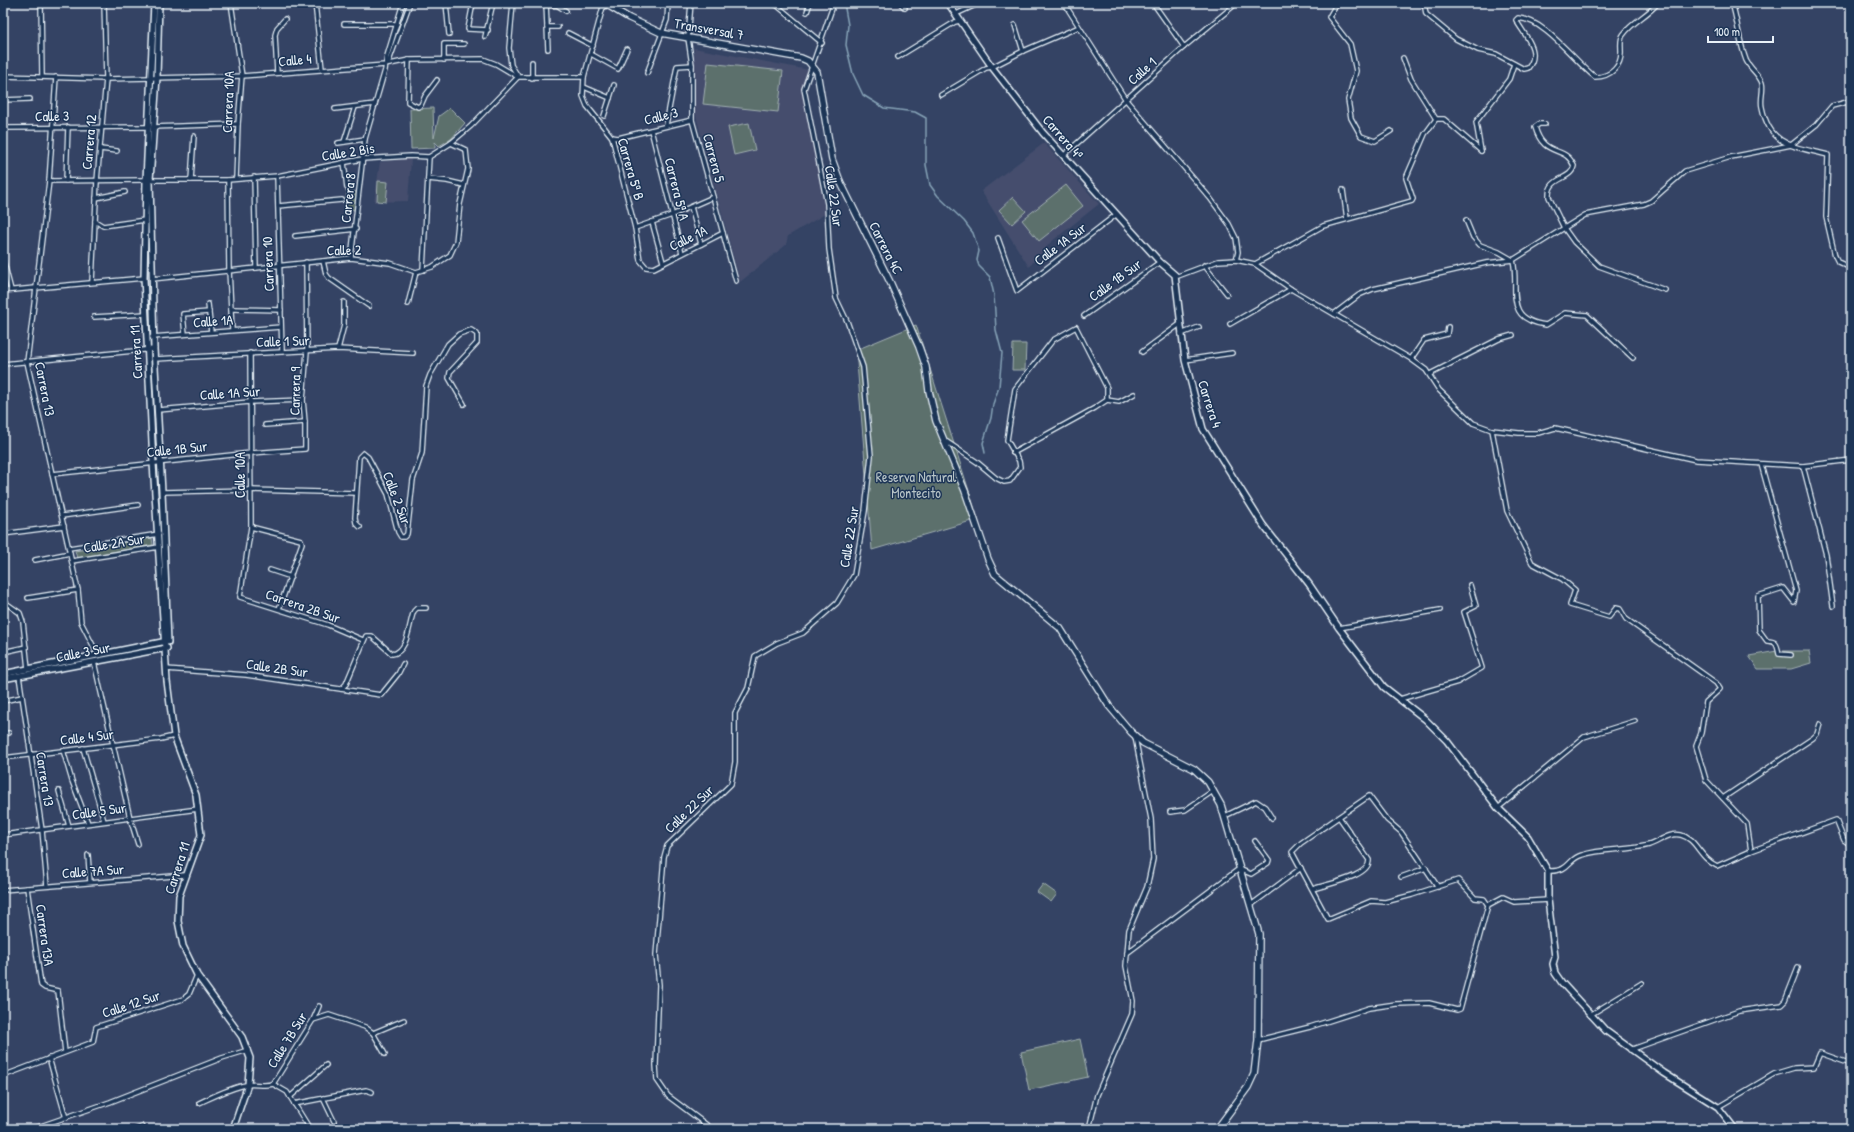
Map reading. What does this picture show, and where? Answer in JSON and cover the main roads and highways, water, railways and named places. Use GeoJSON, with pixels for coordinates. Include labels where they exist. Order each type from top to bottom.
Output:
{"type":"FeatureCollection","features":[{"type":"Feature","properties":{"kind":"main road","name":"Carrera 11"},"geometry":{"type":"LineString","coordinates":[[154,3],[151,77],[151,127],[145,220],[144,278],[148,338],[155,359],[162,492],[161,534],[159,547],[166,642]]}},
{"type":"Feature","properties":{"kind":"main road","name":"Carrera 11"},"geometry":{"type":"LineString","coordinates":[[151,127],[157,77],[159,3]]}},
{"type":"Feature","properties":{"kind":"main road","name":"Transversal 7"},"geometry":{"type":"LineString","coordinates":[[604,3],[629,18],[661,33],[801,58],[813,66]]}},
{"type":"Feature","properties":{"kind":"main road","name":"Carrera 4ª"},"geometry":{"type":"LineString","coordinates":[[948,3],[992,68],[1043,133],[1160,262],[1175,275]]}},
{"type":"Feature","properties":{"kind":"main road","name":"Carrera 4C"},"geometry":{"type":"LineString","coordinates":[[813,66],[820,83],[826,132],[832,159],[846,195],[891,284],[919,347],[926,367],[936,422],[965,491],[988,559],[995,574],[1060,628],[1109,706],[1135,736],[1143,743],[1194,768],[1208,782],[1225,816],[1239,869],[1259,934],[1258,1040],[1254,1074],[1248,1087],[1217,1129]]}},
{"type":"Feature","properties":{"kind":"main road","name":"Carrera 11"},"geometry":{"type":"LineString","coordinates":[[148,180],[154,337],[151,350],[153,463],[161,534],[169,699],[174,736],[196,795],[201,835],[185,875],[179,896],[178,921],[183,946],[197,975],[242,1037],[248,1050],[250,1058],[248,1084],[233,1129]]}},
{"type":"Feature","properties":{"kind":"main road","name":"Carrera 4"},"geometry":{"type":"LineString","coordinates":[[1175,275],[1185,360],[1203,429],[1263,526],[1309,584],[1339,628],[1384,687],[1425,719],[1447,741],[1498,808],[1528,837],[1548,871],[1548,899],[1555,957],[1553,964],[1555,973],[1571,995],[1606,1031],[1630,1050],[1718,1107],[1735,1129]]}},
{"type":"Feature","properties":{"kind":"main road","name":"Calle 3 Sur"},"geometry":{"type":"LineString","coordinates":[[3,674],[166,642]]}},
{"type":"Feature","properties":{"kind":"main road","name":"Calle 3 Sur"},"geometry":{"type":"LineString","coordinates":[[3,679],[166,648]]}},
{"type":"Feature","properties":{"kind":"waterway"},"geometry":{"type":"LineString","coordinates":[[844,3],[848,25],[846,45],[853,74],[863,95],[884,108],[915,112],[926,118],[926,165],[930,185],[938,196],[964,221],[973,233],[979,251],[977,260],[979,266],[990,277],[994,295],[996,330],[1002,353],[999,387],[983,443],[985,453]]}},
{"type":"Feature","properties":{"kind":"park label","name":"Reserva Natural Montecito"},"geometry":{"type":"Point","coordinates":[916,486]}}]}
